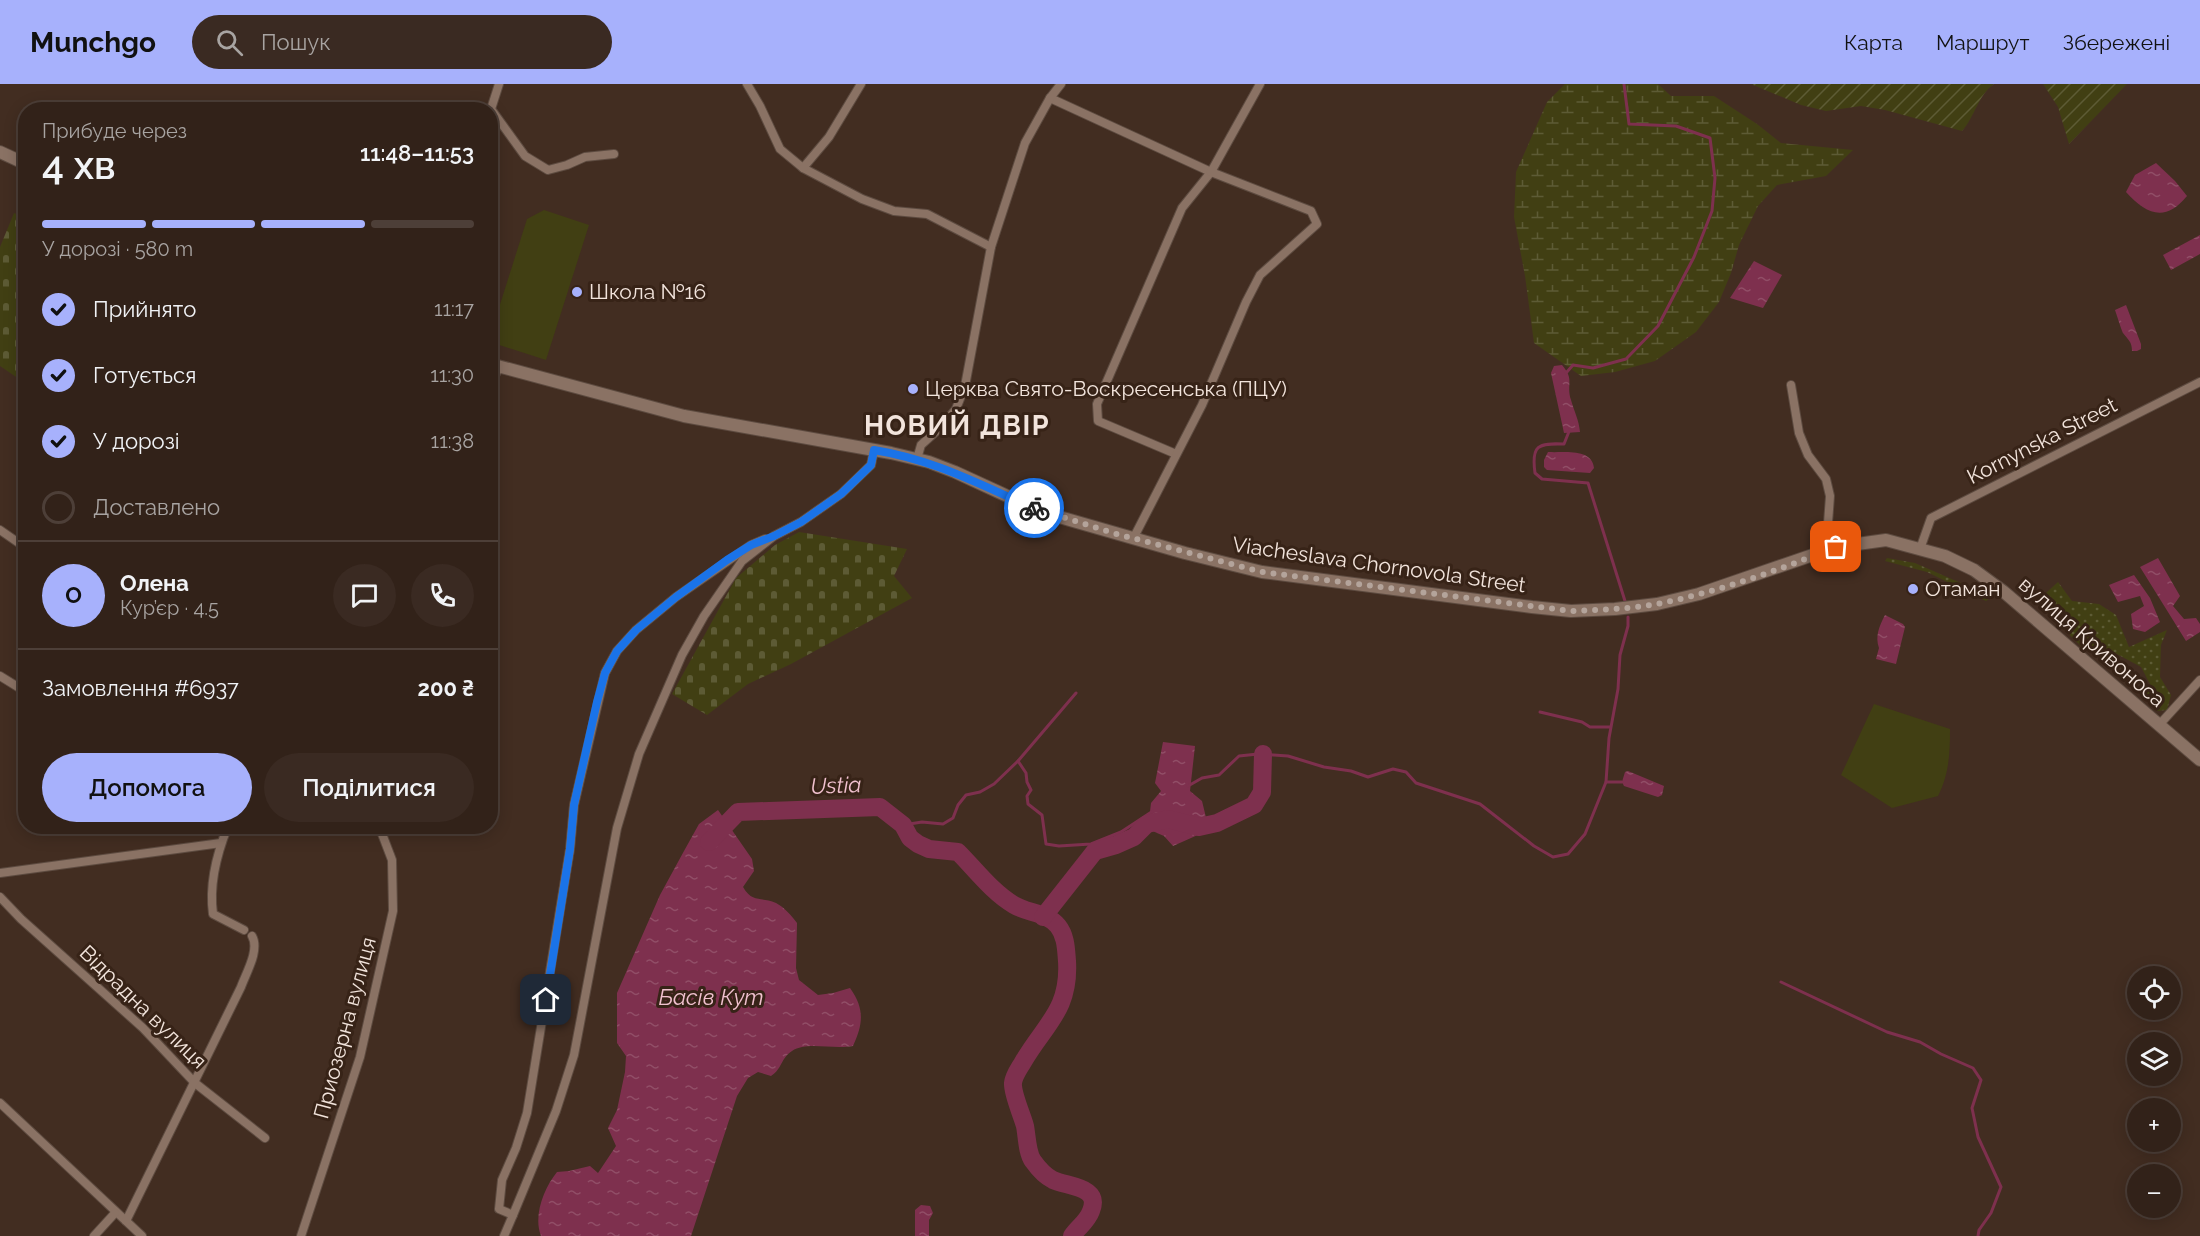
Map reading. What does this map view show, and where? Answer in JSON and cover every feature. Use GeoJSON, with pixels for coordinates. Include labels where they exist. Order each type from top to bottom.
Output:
{"type":"FeatureCollection","features":[{"type":"Feature","properties":{"kind":"main road"},"geometry":{"type":"LineString","coordinates":[[0,152],[18,160]]}},
{"type":"Feature","properties":{"kind":"main road","name":"Viacheslava Chornovola Street"},"geometry":{"type":"LineString","coordinates":[[498,366],[684,416],[917,459],[954,472],[1042,512],[1133,539],[1262,572],[1571,611],[1657,604],[1700,594],[1836,547],[1886,540],[1920,549]]}},
{"type":"Feature","properties":{"kind":"main road","name":"вулиця Кривоноса"},"geometry":{"type":"LineString","coordinates":[[1920,549],[1945,556],[1974,570],[2004,592],[2200,760]]}},
{"type":"Feature","properties":{"kind":"street"},"geometry":{"type":"LineString","coordinates":[[493,102],[499,84]]}},
{"type":"Feature","properties":{"kind":"street"},"geometry":{"type":"LineString","coordinates":[[747,84],[780,149],[803,168],[862,199],[894,211],[927,214],[991,247]]}},
{"type":"Feature","properties":{"kind":"street"},"geometry":{"type":"LineString","coordinates":[[803,168],[829,137],[861,84]]}},
{"type":"Feature","properties":{"kind":"street"},"geometry":{"type":"LineString","coordinates":[[917,459],[921,445],[942,426],[956,409],[965,386],[991,247],[1025,143],[1050,98],[1061,84]]}},
{"type":"Feature","properties":{"kind":"street"},"geometry":{"type":"LineString","coordinates":[[1176,454],[1098,422],[1097,404],[1182,208],[1211,172],[1260,84]]}},
{"type":"Feature","properties":{"kind":"street"},"geometry":{"type":"LineString","coordinates":[[1050,98],[1211,172],[1311,211],[1317,224],[1260,275],[1202,405],[1133,539]]}},
{"type":"Feature","properties":{"kind":"street"},"geometry":{"type":"LineString","coordinates":[[498,121],[525,156],[548,170],[585,157],[614,154]]}},
{"type":"Feature","properties":{"kind":"street","name":"Kornynska Street"},"geometry":{"type":"LineString","coordinates":[[1920,549],[1931,518],[2200,382]]}},
{"type":"Feature","properties":{"kind":"street"},"geometry":{"type":"LineString","coordinates":[[1791,385],[1799,433],[1808,455],[1826,479],[1830,496],[1828,523],[1836,547]]}},
{"type":"Feature","properties":{"kind":"street"},"geometry":{"type":"LineString","coordinates":[[513,1215],[499,1209],[502,1180],[516,1148],[529,1103],[570,849],[574,805],[605,673],[617,651],[636,630],[676,597],[751,545],[801,522],[841,494],[871,465],[874,450]]}},
{"type":"Feature","properties":{"kind":"street"},"geometry":{"type":"LineString","coordinates":[[0,530],[18,542]]}},
{"type":"Feature","properties":{"kind":"street"},"geometry":{"type":"LineString","coordinates":[[504,1236],[556,1111],[574,1055],[617,828],[639,754],[682,655],[704,616],[742,561],[774,536]]}},
{"type":"Feature","properties":{"kind":"street"},"geometry":{"type":"LineString","coordinates":[[0,676],[18,687]]}},
{"type":"Feature","properties":{"kind":"street"},"geometry":{"type":"LineString","coordinates":[[2159,725],[2200,680]]}},
{"type":"Feature","properties":{"kind":"street"},"geometry":{"type":"LineString","coordinates":[[225,834],[221,843],[211,901],[213,914],[244,930]]}},
{"type":"Feature","properties":{"kind":"street","name":"Приозерна вулиця"},"geometry":{"type":"LineString","coordinates":[[301,1236],[360,1057],[393,911],[393,860],[382,834]]}},
{"type":"Feature","properties":{"kind":"street"},"geometry":{"type":"LineString","coordinates":[[0,873],[221,843]]}},
{"type":"Feature","properties":{"kind":"street","name":"Відрадна вулиця"},"geometry":{"type":"LineString","coordinates":[[0,897],[21,919],[143,1028],[195,1083],[265,1138]]}},
{"type":"Feature","properties":{"kind":"street"},"geometry":{"type":"LineString","coordinates":[[126,1221],[195,1083],[248,967],[255,942],[252,936]]}},
{"type":"Feature","properties":{"kind":"street"},"geometry":{"type":"LineString","coordinates":[[0,1103],[142,1236]]}},
{"type":"Feature","properties":{"kind":"street"},"geometry":{"type":"LineString","coordinates":[[94,1236],[116,1213]]}},
{"type":"Feature","properties":{"kind":"green space"},"geometry":{"type":"Polygon","coordinates":[[[1565,84],[1658,84],[1671,96],[1714,96],[1781,143],[1853,150],[1826,176],[1777,185],[1758,206],[1739,245],[1719,302],[1696,332],[1655,361],[1615,372],[1581,376],[1534,343],[1514,217],[1516,172],[1547,102],[1565,84]]]}},
{"type":"Feature","properties":{"kind":"green space"},"geometry":{"type":"Polygon","coordinates":[[[1751,84],[1994,84],[1984,94],[1962,131],[1885,110],[1861,106],[1826,111],[1801,105],[1751,84]]]}},
{"type":"Feature","properties":{"kind":"green space"},"geometry":{"type":"Polygon","coordinates":[[[2043,84],[2127,84],[2069,144],[2058,107],[2043,84]]]}},
{"type":"Feature","properties":{"kind":"green space"},"geometry":{"type":"Polygon","coordinates":[[[544,210],[589,225],[546,360],[498,345],[498,311],[527,219],[544,210]]]}},
{"type":"Feature","properties":{"kind":"green space"},"geometry":{"type":"Polygon","coordinates":[[[14,213],[18,215],[18,378],[0,366],[0,247],[14,213]]]}},
{"type":"Feature","properties":{"kind":"green space"},"geometry":{"type":"Polygon","coordinates":[[[799,532],[907,549],[894,576],[912,598],[791,664],[748,684],[707,715],[672,694],[736,578],[775,545],[799,532]]]}},
{"type":"Feature","properties":{"kind":"green space"},"geometry":{"type":"Polygon","coordinates":[[[1887,558],[1915,563],[1986,594],[1990,598],[1986,601],[1927,572],[1885,561],[1887,558]]]}},
{"type":"Feature","properties":{"kind":"green space"},"geometry":{"type":"Polygon","coordinates":[[[2058,582],[2072,601],[2099,604],[2116,615],[2129,647],[2167,630],[2161,645],[2160,677],[2171,695],[2167,710],[2157,711],[2146,695],[2151,686],[2141,667],[2115,653],[2081,646],[2036,602],[2058,582]]]}},
{"type":"Feature","properties":{"kind":"green space"},"geometry":{"type":"Polygon","coordinates":[[[1874,704],[1950,729],[1948,764],[1945,780],[1938,796],[1892,808],[1841,775],[1874,704]]]}},
{"type":"Feature","properties":{"kind":"water"},"geometry":{"type":"Polygon","coordinates":[[[2156,163],[2187,196],[2171,210],[2163,212],[2148,210],[2126,192],[2135,175],[2156,163]]]}},
{"type":"Feature","properties":{"kind":"water"},"geometry":{"type":"Polygon","coordinates":[[[2200,235],[2200,254],[2171,270],[2163,255],[2200,235]]]}},
{"type":"Feature","properties":{"kind":"water"},"geometry":{"type":"Polygon","coordinates":[[[1754,261],[1782,275],[1763,308],[1730,298],[1754,261]]]}},
{"type":"Feature","properties":{"kind":"water"},"geometry":{"type":"Polygon","coordinates":[[[2126,305],[2141,344],[2141,349],[2137,351],[2132,351],[2115,310],[2126,305]]]}},
{"type":"Feature","properties":{"kind":"water"},"geometry":{"type":"Polygon","coordinates":[[[1562,365],[1569,378],[1570,395],[1580,432],[1564,433],[1551,373],[1554,366],[1562,365]]]}},
{"type":"Feature","properties":{"kind":"water"},"geometry":{"type":"Polygon","coordinates":[[[1548,452],[1583,454],[1592,462],[1594,468],[1590,473],[1547,470],[1544,467],[1544,460],[1548,452]]]}},
{"type":"Feature","properties":{"kind":"water"},"geometry":{"type":"Polygon","coordinates":[[[2158,558],[2180,596],[2173,606],[2184,619],[2196,618],[2200,624],[2200,632],[2186,641],[2140,567],[2158,558]]]}},
{"type":"Feature","properties":{"kind":"water"},"geometry":{"type":"Polygon","coordinates":[[[2134,575],[2150,598],[2160,622],[2145,632],[2133,629],[2131,614],[2144,606],[2140,596],[2118,602],[2109,585],[2134,575]]]}},
{"type":"Feature","properties":{"kind":"water"},"geometry":{"type":"Polygon","coordinates":[[[1885,615],[1905,627],[1896,664],[1876,659],[1879,648],[1878,632],[1885,615]]]}},
{"type":"Feature","properties":{"kind":"water"},"geometry":{"type":"Polygon","coordinates":[[[1163,742],[1195,746],[1190,791],[1202,801],[1209,830],[1173,846],[1164,836],[1148,829],[1151,803],[1161,791],[1155,783],[1163,742]]]}},
{"type":"Feature","properties":{"kind":"water"},"geometry":{"type":"Polygon","coordinates":[[[1628,771],[1664,786],[1662,795],[1658,797],[1624,786],[1622,782],[1625,772],[1628,771]]]}},
{"type":"Feature","properties":{"kind":"water","name":"Басів Кут"},"geometry":{"type":"Polygon","coordinates":[[[718,810],[752,859],[754,871],[743,887],[754,898],[779,905],[797,923],[796,968],[799,980],[818,995],[850,988],[855,996],[861,1017],[853,1046],[798,1048],[788,1054],[778,1070],[771,1076],[758,1072],[748,1078],[737,1096],[691,1236],[541,1236],[538,1220],[541,1202],[557,1172],[590,1166],[598,1173],[616,1146],[608,1128],[617,1110],[626,1056],[617,1043],[617,993],[660,895],[684,851],[699,824],[718,810]]]}},
{"type":"Feature","properties":{"kind":"water"},"geometry":{"type":"Polygon","coordinates":[[[921,1205],[930,1206],[933,1213],[929,1220],[929,1236],[915,1236],[915,1210],[921,1205]]]}},
{"type":"Feature","properties":{"kind":"waterway"},"geometry":{"type":"LineString","coordinates":[[1566,373],[1573,365],[1593,368],[1626,359],[1658,326],[1694,257],[1712,211],[1715,178],[1710,138],[1676,126],[1629,124],[1624,84]]}},
{"type":"Feature","properties":{"kind":"waterway"},"geometry":{"type":"LineString","coordinates":[[1570,429],[1564,444],[1548,444],[1538,448],[1534,457],[1535,473],[1542,479],[1588,483],[1625,601]]}},
{"type":"Feature","properties":{"kind":"waterway"},"geometry":{"type":"LineString","coordinates":[[1188,786],[1202,778],[1219,775],[1239,756],[1258,754],[1288,756],[1368,777],[1393,769],[1406,772],[1416,783],[1480,804],[1534,846],[1553,857],[1568,854],[1585,834],[1606,782],[1609,738],[1618,689],[1620,655],[1628,626],[1628,617]]}},
{"type":"Feature","properties":{"kind":"waterway"},"geometry":{"type":"LineString","coordinates":[[903,825],[922,822],[943,824],[953,818],[958,805],[966,795],[980,792],[994,784],[1018,761],[1076,693]]}},
{"type":"Feature","properties":{"kind":"waterway"},"geometry":{"type":"LineString","coordinates":[[1540,712],[1582,722],[1590,727],[1610,727]]}},
{"type":"Feature","properties":{"kind":"waterway"},"geometry":{"type":"LineString","coordinates":[[1043,917],[1095,851],[1134,837],[1147,824],[1168,819],[1199,827],[1217,823],[1254,805],[1262,792],[1263,754]]}},
{"type":"Feature","properties":{"kind":"waterway"},"geometry":{"type":"LineString","coordinates":[[1018,761],[1026,773],[1031,790],[1027,796],[1028,804],[1042,815],[1046,844],[1059,846],[1091,844],[1121,832],[1153,811]]}},
{"type":"Feature","properties":{"kind":"waterway"},"geometry":{"type":"LineString","coordinates":[[1606,782],[1622,782]]}},
{"type":"Feature","properties":{"kind":"waterway","name":"Ustia"},"geometry":{"type":"LineString","coordinates":[[709,842],[738,812],[880,807],[903,825],[910,838],[918,844],[929,849],[958,852],[1006,900],[1019,908],[1049,918],[1058,926],[1064,938],[1067,961],[1064,992],[1054,1016],[1017,1072],[1013,1087],[1033,1161],[1050,1178],[1081,1189],[1091,1197],[1093,1203],[1091,1211],[1072,1236]]}},
{"type":"Feature","properties":{"kind":"waterway"},"geometry":{"type":"LineString","coordinates":[[1781,982],[1887,1032],[1920,1042],[1973,1068],[1981,1080],[1972,1108],[1978,1137],[2001,1187],[1991,1213],[1979,1230],[1978,1236]]}},
{"type":"Feature","properties":{"kind":"way so far"},"geometry":{"type":"LineString","coordinates":[[1034,508],[1073,522],[1262,572],[1571,611],[1657,604],[1700,594],[1805,560],[1836,547]]}},
{"type":"Feature","properties":{"kind":"place","name":"Школа №16"},"geometry":{"type":"Point","coordinates":[577,292]}},
{"type":"Feature","properties":{"kind":"place","name":"Церква Свято-Воскресенська (ПЦУ)"},"geometry":{"type":"Point","coordinates":[913,389]}},
{"type":"Feature","properties":{"kind":"place","name":"Отаман"},"geometry":{"type":"Point","coordinates":[1913,589]}},
{"type":"Feature","properties":{"kind":"district","name":"НОВИЙ ДВІР"},"geometry":{"type":"Point","coordinates":[957,426]}},
{"type":"Feature","properties":{"kind":"route"},"geometry":{"type":"LineString","coordinates":[[546,1000],[570,849],[574,805],[597,702],[605,673],[617,651],[636,630],[676,597],[739,552],[801,522],[841,494],[871,465],[874,450],[929,462],[1034,508]]}}]}
